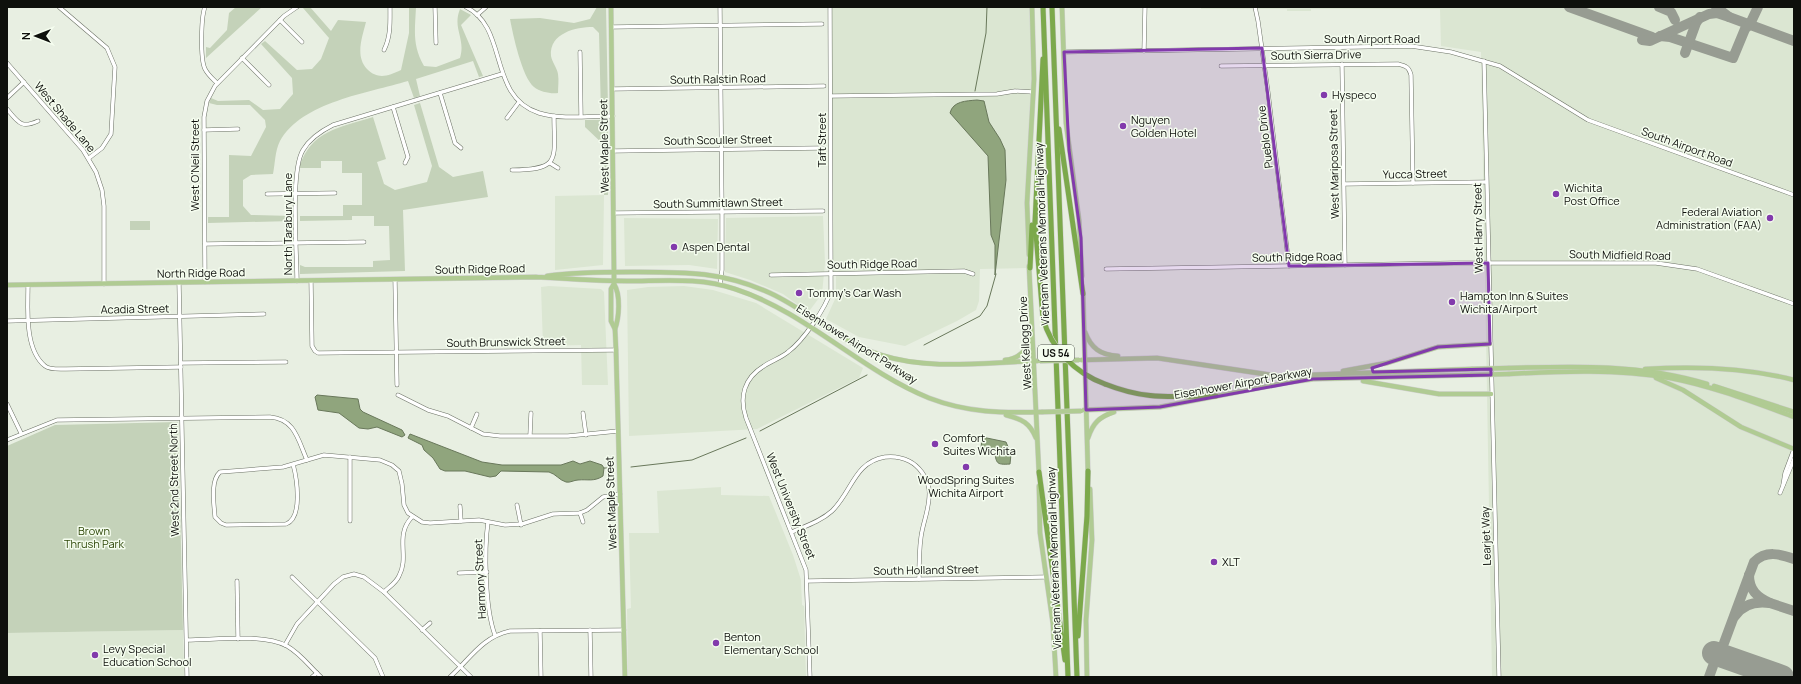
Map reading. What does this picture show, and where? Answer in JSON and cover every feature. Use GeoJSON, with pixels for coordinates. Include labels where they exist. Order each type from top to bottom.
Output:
{"type":"FeatureCollection","features":[{"type":"Feature","properties":{"kind":"highway","name":"Vietnam Veterans Memorial Highway"},"geometry":{"type":"LineString","coordinates":[[1044,7],[1068,677]]}},
{"type":"Feature","properties":{"kind":"highway","name":"Vietnam Veterans Memorial Highway"},"geometry":{"type":"LineString","coordinates":[[1052,7],[1077,677]]}},
{"type":"Feature","properties":{"kind":"highway"},"geometry":{"type":"LineString","coordinates":[[1030,268],[1044,28]]}},
{"type":"Feature","properties":{"kind":"highway"},"geometry":{"type":"LineString","coordinates":[[1056,113],[1083,294]]}},
{"type":"Feature","properties":{"kind":"highway"},"geometry":{"type":"LineString","coordinates":[[1035,195],[1035,222],[1043,318],[1051,338],[1064,358],[1078,369],[1105,384],[1143,396],[1167,398],[1216,396]]}},
{"type":"Feature","properties":{"kind":"highway"},"geometry":{"type":"LineString","coordinates":[[1076,659],[1087,516],[1088,471]]}},
{"type":"Feature","properties":{"kind":"highway"},"geometry":{"type":"LineString","coordinates":[[1039,472],[1068,677]]}},
{"type":"Feature","properties":{"kind":"main road","name":"West Maple Street"},"geometry":{"type":"LineString","coordinates":[[611,7],[614,283],[617,289],[617,315],[614,329],[616,350],[625,677]]}},
{"type":"Feature","properties":{"kind":"main road","name":"West Kellogg Drive"},"geometry":{"type":"LineString","coordinates":[[1032,7],[1033,92],[1027,203],[1034,329],[1038,361],[1040,412],[1038,442],[1040,533],[1053,624],[1056,677]]}},
{"type":"Feature","properties":{"kind":"main road"},"geometry":{"type":"LineString","coordinates":[[1062,7],[1066,123],[1081,238],[1083,294],[1081,360],[1092,540],[1086,620],[1087,677]]}},
{"type":"Feature","properties":{"kind":"main road","name":"South Ridge Road"},"geometry":{"type":"LineString","coordinates":[[395,280],[537,277],[577,272],[682,272],[702,273],[721,277]]}},
{"type":"Feature","properties":{"kind":"main road","name":"South Ridge Road"},"geometry":{"type":"LineString","coordinates":[[537,277],[614,283],[694,281],[720,284]]}},
{"type":"Feature","properties":{"kind":"main road","name":"Eisenhower Airport Parkway"},"geometry":{"type":"LineString","coordinates":[[721,277],[770,293],[862,348],[898,359],[929,364],[1135,358],[1169,359],[1278,376],[1572,366],[1632,369],[1677,376],[1703,382],[1794,412]]}},
{"type":"Feature","properties":{"kind":"main road","name":"North Ridge Road"},"geometry":{"type":"LineString","coordinates":[[7,285],[395,280]]}},
{"type":"Feature","properties":{"kind":"main road","name":"Eisenhower Airport Parkway"},"geometry":{"type":"LineString","coordinates":[[720,284],[771,302],[889,377],[929,398],[973,410],[995,413],[1124,410],[1160,407],[1314,379],[1509,374],[1592,370],[1649,375],[1706,386],[1794,417]]}},
{"type":"Feature","properties":{"kind":"main road"},"geometry":{"type":"LineString","coordinates":[[1083,328],[1089,343],[1100,352],[1112,356],[1135,358]]}},
{"type":"Feature","properties":{"kind":"main road"},"geometry":{"type":"LineString","coordinates":[[984,363],[1009,359],[1022,354],[1030,343],[1034,329]]}},
{"type":"Feature","properties":{"kind":"main road"},"geometry":{"type":"LineString","coordinates":[[1331,373],[1387,363],[1438,347],[1490,344]]}},
{"type":"Feature","properties":{"kind":"main road"},"geometry":{"type":"LineString","coordinates":[[1632,369],[1671,368],[1742,370],[1794,380]]}},
{"type":"Feature","properties":{"kind":"main road"},"geometry":{"type":"LineString","coordinates":[[1649,375],[1683,390],[1740,428],[1794,449]]}},
{"type":"Feature","properties":{"kind":"main road"},"geometry":{"type":"LineString","coordinates":[[1352,379],[1439,394],[1491,394]]}},
{"type":"Feature","properties":{"kind":"main road"},"geometry":{"type":"LineString","coordinates":[[1087,441],[1091,429],[1098,419],[1115,411],[1124,410]]}},
{"type":"Feature","properties":{"kind":"main road"},"geometry":{"type":"LineString","coordinates":[[995,413],[1018,418],[1028,423],[1038,442]]}},
{"type":"Feature","properties":{"kind":"street"},"geometry":{"type":"LineString","coordinates":[[59,7],[107,48],[116,67],[111,134],[102,148],[89,158]]}},
{"type":"Feature","properties":{"kind":"street"},"geometry":{"type":"LineString","coordinates":[[205,7],[203,20],[204,65],[209,75],[217,83]]}},
{"type":"Feature","properties":{"kind":"street","name":"West O'Neil Street"},"geometry":{"type":"LineString","coordinates":[[205,282],[205,108],[210,94],[217,83],[280,20],[297,7]]}},
{"type":"Feature","properties":{"kind":"street"},"geometry":{"type":"LineString","coordinates":[[384,50],[389,42],[390,35],[390,7]]}},
{"type":"Feature","properties":{"kind":"street"},"geometry":{"type":"LineString","coordinates":[[435,7],[436,43]]}},
{"type":"Feature","properties":{"kind":"street"},"geometry":{"type":"LineString","coordinates":[[466,7],[477,15],[488,30],[502,74],[511,92],[519,102],[531,110],[554,116],[613,116]]}},
{"type":"Feature","properties":{"kind":"street"},"geometry":{"type":"LineString","coordinates":[[477,15],[486,7]]}},
{"type":"Feature","properties":{"kind":"street"},"geometry":{"type":"LineString","coordinates":[[720,7],[722,212],[720,284]]}},
{"type":"Feature","properties":{"kind":"street","name":"Taft Street"},"geometry":{"type":"LineString","coordinates":[[755,372],[788,353],[802,338],[830,293],[832,274],[830,7]]}},
{"type":"Feature","properties":{"kind":"street"},"geometry":{"type":"LineString","coordinates":[[1144,51],[1145,7]]}},
{"type":"Feature","properties":{"kind":"street","name":"Pueblo Drive"},"geometry":{"type":"LineString","coordinates":[[1255,7],[1265,65],[1289,266]]}},
{"type":"Feature","properties":{"kind":"street"},"geometry":{"type":"LineString","coordinates":[[280,20],[302,42]]}},
{"type":"Feature","properties":{"kind":"street"},"geometry":{"type":"LineString","coordinates":[[612,27],[822,24]]}},
{"type":"Feature","properties":{"kind":"street","name":"South Airport Road"},"geometry":{"type":"LineString","coordinates":[[1064,52],[1411,46],[1452,52],[1484,61],[1509,71],[1588,120],[1794,195]]}},
{"type":"Feature","properties":{"kind":"street"},"geometry":{"type":"LineString","coordinates":[[580,52],[581,116]]}},
{"type":"Feature","properties":{"kind":"street"},"geometry":{"type":"LineString","coordinates":[[242,58],[268,85]]}},
{"type":"Feature","properties":{"kind":"street","name":"West Harry Street"},"geometry":{"type":"LineString","coordinates":[[1484,61],[1491,394]]}},
{"type":"Feature","properties":{"kind":"street","name":"West Shade Lane"},"geometry":{"type":"LineString","coordinates":[[7,63],[89,158],[100,182],[103,201],[104,284]]}},
{"type":"Feature","properties":{"kind":"street","name":"West Mariposa Street"},"geometry":{"type":"LineString","coordinates":[[1342,64],[1345,265]]}},
{"type":"Feature","properties":{"kind":"street","name":"South Sierra Drive"},"geometry":{"type":"LineString","coordinates":[[1221,66],[1398,64],[1410,69],[1413,183]]}},
{"type":"Feature","properties":{"kind":"street","name":"North Tarabury Lane"},"geometry":{"type":"LineString","coordinates":[[297,281],[297,168],[300,156],[308,143],[317,134],[333,125],[502,74]]}},
{"type":"Feature","properties":{"kind":"street"},"geometry":{"type":"LineString","coordinates":[[7,98],[24,82]]}},
{"type":"Feature","properties":{"kind":"street","name":"South Ralstin Road"},"geometry":{"type":"LineString","coordinates":[[612,89],[824,86]]}},
{"type":"Feature","properties":{"kind":"street"},"geometry":{"type":"LineString","coordinates":[[831,96],[998,94],[1015,91],[1033,92]]}},
{"type":"Feature","properties":{"kind":"street"},"geometry":{"type":"LineString","coordinates":[[440,93],[455,143],[461,148]]}},
{"type":"Feature","properties":{"kind":"street"},"geometry":{"type":"LineString","coordinates":[[507,118],[519,102]]}},
{"type":"Feature","properties":{"kind":"street"},"geometry":{"type":"LineString","coordinates":[[393,107],[408,157],[405,163]]}},
{"type":"Feature","properties":{"kind":"street"},"geometry":{"type":"LineString","coordinates":[[7,109],[21,124],[29,125],[38,121]]}},
{"type":"Feature","properties":{"kind":"street"},"geometry":{"type":"LineString","coordinates":[[512,170],[541,169],[550,162],[554,150],[554,116]]}},
{"type":"Feature","properties":{"kind":"street"},"geometry":{"type":"LineString","coordinates":[[204,130],[238,129]]}},
{"type":"Feature","properties":{"kind":"street","name":"South Scouller Street"},"geometry":{"type":"LineString","coordinates":[[613,151],[823,148]]}},
{"type":"Feature","properties":{"kind":"street"},"geometry":{"type":"LineString","coordinates":[[550,162],[558,168]]}},
{"type":"Feature","properties":{"kind":"street","name":"Yucca Street"},"geometry":{"type":"LineString","coordinates":[[1344,184],[1486,182]]}},
{"type":"Feature","properties":{"kind":"street"},"geometry":{"type":"LineString","coordinates":[[266,194],[335,193]]}},
{"type":"Feature","properties":{"kind":"street","name":"South Summitlawn Street"},"geometry":{"type":"LineString","coordinates":[[614,213],[823,211]]}},
{"type":"Feature","properties":{"kind":"street"},"geometry":{"type":"LineString","coordinates":[[205,244],[364,242]]}},
{"type":"Feature","properties":{"kind":"street","name":"South Ridge Road"},"geometry":{"type":"LineString","coordinates":[[1106,269],[1488,263]]}},
{"type":"Feature","properties":{"kind":"street","name":"South Midfield Road"},"geometry":{"type":"LineString","coordinates":[[1488,263],[1656,263],[1678,265],[1697,269],[1794,304]]}},
{"type":"Feature","properties":{"kind":"street","name":"South Ridge Road"},"geometry":{"type":"LineString","coordinates":[[771,275],[964,271],[973,274]]}},
{"type":"Feature","properties":{"kind":"street"},"geometry":{"type":"LineString","coordinates":[[395,280],[397,385]]}},
{"type":"Feature","properties":{"kind":"street","name":"South Brunswick Street"},"geometry":{"type":"LineString","coordinates":[[311,281],[312,340],[315,351],[324,354],[616,350]]}},
{"type":"Feature","properties":{"kind":"street","name":"West 2nd Street North"},"geometry":{"type":"LineString","coordinates":[[179,283],[187,677]]}},
{"type":"Feature","properties":{"kind":"street"},"geometry":{"type":"LineString","coordinates":[[28,285],[29,335],[37,356],[45,366],[52,369],[286,362]]}},
{"type":"Feature","properties":{"kind":"street","name":"Acadia Street"},"geometry":{"type":"LineString","coordinates":[[7,321],[264,314]]}},
{"type":"Feature","properties":{"kind":"street","name":"West University Street"},"geometry":{"type":"LineString","coordinates":[[755,372],[743,390],[744,411],[803,558],[807,581],[810,677]]}},
{"type":"Feature","properties":{"kind":"street","name":"Learjet Way"},"geometry":{"type":"LineString","coordinates":[[1491,394],[1498,677]]}},
{"type":"Feature","properties":{"kind":"street"},"geometry":{"type":"LineString","coordinates":[[398,395],[428,410],[448,416],[483,434],[500,436],[530,436],[586,435],[618,432]]}},
{"type":"Feature","properties":{"kind":"street"},"geometry":{"type":"LineString","coordinates":[[7,404],[21,433]]}},
{"type":"Feature","properties":{"kind":"street"},"geometry":{"type":"LineString","coordinates":[[530,436],[531,413]]}},
{"type":"Feature","properties":{"kind":"street"},"geometry":{"type":"LineString","coordinates":[[583,413],[586,435]]}},
{"type":"Feature","properties":{"kind":"street"},"geometry":{"type":"LineString","coordinates":[[471,428],[478,414]]}},
{"type":"Feature","properties":{"kind":"street"},"geometry":{"type":"LineString","coordinates":[[7,440],[21,433],[57,420],[182,417],[281,419],[288,422],[293,429],[307,460]]}},
{"type":"Feature","properties":{"kind":"street"},"geometry":{"type":"LineString","coordinates":[[1783,485],[1785,474],[1794,449]]}},
{"type":"Feature","properties":{"kind":"street"},"geometry":{"type":"LineString","coordinates":[[293,464],[296,475],[297,507],[294,518],[286,524],[221,524],[215,517],[216,476],[220,472],[226,470],[267,468],[293,464],[324,455],[380,460],[394,466],[401,478],[404,505],[412,517],[426,523],[461,521],[521,525],[553,514],[580,513],[587,510],[603,497],[620,494]]}},
{"type":"Feature","properties":{"kind":"street"},"geometry":{"type":"LineString","coordinates":[[792,532],[813,524],[831,512],[844,497],[858,471],[872,460],[894,456],[907,460],[918,467],[926,479],[929,497],[919,549],[919,579]]}},
{"type":"Feature","properties":{"kind":"street"},"geometry":{"type":"LineString","coordinates":[[350,457],[350,521]]}},
{"type":"Feature","properties":{"kind":"street"},"geometry":{"type":"LineString","coordinates":[[1780,493],[1794,459]]}},
{"type":"Feature","properties":{"kind":"street"},"geometry":{"type":"LineString","coordinates":[[517,505],[521,525]]}},
{"type":"Feature","properties":{"kind":"street"},"geometry":{"type":"LineString","coordinates":[[460,506],[461,521]]}},
{"type":"Feature","properties":{"kind":"street"},"geometry":{"type":"LineString","coordinates":[[580,513],[583,522]]}},
{"type":"Feature","properties":{"kind":"street"},"geometry":{"type":"LineString","coordinates":[[384,592],[399,576],[403,561],[404,529],[412,517]]}},
{"type":"Feature","properties":{"kind":"street","name":"Harmony Street"},"geometry":{"type":"LineString","coordinates":[[488,522],[487,572],[489,612],[495,635]]}},
{"type":"Feature","properties":{"kind":"street"},"geometry":{"type":"LineString","coordinates":[[459,573],[487,572]]}},
{"type":"Feature","properties":{"kind":"street"},"geometry":{"type":"LineString","coordinates":[[285,645],[297,624],[338,581],[343,577],[354,574],[364,577],[384,592],[471,677]]}},
{"type":"Feature","properties":{"kind":"street"},"geometry":{"type":"LineString","coordinates":[[292,577],[375,658],[383,677]]}},
{"type":"Feature","properties":{"kind":"street","name":"South Holland Street"},"geometry":{"type":"LineString","coordinates":[[807,581],[1046,577]]}},
{"type":"Feature","properties":{"kind":"street"},"geometry":{"type":"LineString","coordinates":[[237,581],[238,639]]}},
{"type":"Feature","properties":{"kind":"street"},"geometry":{"type":"LineString","coordinates":[[422,630],[430,623]]}},
{"type":"Feature","properties":{"kind":"street"},"geometry":{"type":"LineString","coordinates":[[590,630],[591,677]]}},
{"type":"Feature","properties":{"kind":"street"},"geometry":{"type":"LineString","coordinates":[[450,677],[486,641],[495,635],[510,632],[624,630]]}},
{"type":"Feature","properties":{"kind":"street"},"geometry":{"type":"LineString","coordinates":[[540,631],[540,677]]}},
{"type":"Feature","properties":{"kind":"street"},"geometry":{"type":"LineString","coordinates":[[187,640],[269,640],[285,645],[294,651],[321,677]]}},
{"type":"Feature","properties":{"kind":"street"},"geometry":{"type":"LineString","coordinates":[[312,677],[317,673]]}},
{"type":"Feature","properties":{"kind":"highlighted area"},"geometry":{"type":"Polygon","coordinates":[[[1262,48],[1289,266],[1488,263],[1490,344],[1438,347],[1372,368],[1373,372],[1491,369],[1491,375],[1313,379],[1160,407],[1086,410],[1081,238],[1069,150],[1064,52],[1262,48]]]}},
{"type":"Feature","properties":{"kind":"shaded area"},"geometry":{"type":"Polygon","coordinates":[[[829,7],[1032,7],[1034,78],[1028,179],[1030,268],[980,269],[979,301],[976,310],[957,321],[905,346],[859,337],[826,319],[836,297],[836,274],[831,274],[829,7]]]}},
{"type":"Feature","properties":{"kind":"shaded area"},"geometry":{"type":"Polygon","coordinates":[[[1201,7],[1794,7],[1794,677],[1492,677],[1481,52],[1441,46],[1440,9],[1311,9],[1311,11],[1287,11],[1287,9],[1201,9],[1201,7]]]}},
{"type":"Feature","properties":{"kind":"shaded area"},"geometry":{"type":"Polygon","coordinates":[[[977,100],[984,101],[989,122],[1005,150],[1006,180],[995,275],[995,245],[991,235],[988,156],[950,113],[954,106],[960,102],[977,100]]]}},
{"type":"Feature","properties":{"kind":"shaded area"},"geometry":{"type":"Polygon","coordinates":[[[604,195],[603,265],[555,270],[555,196],[604,195]]]}},
{"type":"Feature","properties":{"kind":"shaded area"},"geometry":{"type":"Polygon","coordinates":[[[823,216],[825,263],[822,294],[810,310],[805,310],[783,294],[750,280],[725,272],[726,218],[823,216]]]}},
{"type":"Feature","properties":{"kind":"shaded area"},"geometry":{"type":"Polygon","coordinates":[[[624,218],[718,219],[717,269],[689,265],[625,266],[624,218]]]}},
{"type":"Feature","properties":{"kind":"shaded area"},"geometry":{"type":"Polygon","coordinates":[[[549,286],[601,289],[604,292],[608,385],[582,385],[581,345],[543,346],[541,287],[549,286]]]}},
{"type":"Feature","properties":{"kind":"shaded area"},"geometry":{"type":"Polygon","coordinates":[[[684,286],[713,290],[756,303],[863,368],[859,378],[757,429],[629,436],[627,290],[648,287],[684,286]]]}},
{"type":"Feature","properties":{"kind":"shaded area"},"geometry":{"type":"Polygon","coordinates":[[[317,395],[358,399],[360,409],[363,412],[402,430],[405,435],[402,437],[377,427],[368,429],[359,428],[339,413],[318,410],[315,397],[317,395]]]}},
{"type":"Feature","properties":{"kind":"shaded area"},"geometry":{"type":"Polygon","coordinates":[[[410,434],[482,462],[502,465],[561,465],[573,461],[580,464],[590,461],[602,465],[604,468],[603,476],[594,480],[576,480],[568,482],[549,472],[501,471],[496,476],[490,477],[465,471],[445,471],[440,469],[433,458],[424,450],[422,445],[408,438],[410,434]]]}},
{"type":"Feature","properties":{"kind":"shaded area"},"geometry":{"type":"Polygon","coordinates":[[[982,437],[1006,442],[1011,454],[1010,464],[999,463],[994,450],[981,449],[982,437]]]}},
{"type":"Feature","properties":{"kind":"shaded area"},"geometry":{"type":"Polygon","coordinates":[[[721,487],[721,495],[769,496],[793,555],[801,580],[802,605],[804,606],[806,677],[628,677],[627,609],[631,608],[629,533],[659,533],[657,491],[721,487]]]}},
{"type":"Feature","properties":{"kind":"shaded area","name":"Levy Special Education School"},"geometry":{"type":"Polygon","coordinates":[[[183,630],[184,677],[7,677],[7,633],[183,630]]]}},
{"type":"Feature","properties":{"kind":"green space"},"geometry":{"type":"Polygon","coordinates":[[[236,7],[262,7],[206,58],[206,47],[210,48],[227,30],[229,13],[236,7]]]}},
{"type":"Feature","properties":{"kind":"green space"},"geometry":{"type":"Polygon","coordinates":[[[310,7],[331,31],[338,20],[366,22],[360,47],[361,58],[367,69],[379,76],[392,74],[401,70],[409,33],[409,7],[416,7],[415,37],[420,58],[424,66],[436,67],[460,58],[461,45],[457,22],[460,9],[471,15],[461,25],[483,76],[479,77],[473,61],[416,79],[420,96],[414,98],[408,81],[356,95],[320,108],[304,117],[290,128],[280,141],[276,153],[273,174],[251,175],[243,180],[243,206],[251,215],[293,216],[293,221],[208,223],[208,217],[229,217],[229,155],[251,156],[266,127],[265,120],[250,105],[217,105],[209,103],[211,98],[218,101],[249,100],[263,110],[280,109],[293,94],[292,78],[261,44],[265,41],[297,70],[312,69],[321,59],[329,38],[303,8],[310,7]]]}},
{"type":"Feature","properties":{"kind":"green space"},"geometry":{"type":"Polygon","coordinates":[[[597,7],[606,7],[608,109],[606,112],[601,114],[599,33],[593,27],[579,28],[565,33],[554,42],[551,56],[558,74],[558,93],[549,93],[539,90],[530,82],[522,65],[510,19],[540,18],[574,23],[590,19],[597,7]]]}},
{"type":"Feature","properties":{"kind":"green space"},"geometry":{"type":"Polygon","coordinates":[[[420,103],[439,167],[453,177],[483,171],[488,197],[403,210],[405,271],[300,274],[300,265],[305,267],[373,267],[373,261],[390,260],[389,226],[374,226],[374,216],[352,216],[352,220],[300,221],[300,216],[343,216],[343,205],[362,205],[362,173],[342,173],[342,161],[321,161],[321,168],[299,168],[304,155],[319,138],[338,128],[373,117],[386,159],[377,162],[384,184],[395,190],[427,182],[432,166],[414,105],[420,103]]]}},
{"type":"Feature","properties":{"kind":"green space"},"geometry":{"type":"Polygon","coordinates":[[[585,120],[604,120],[608,124],[608,195],[604,195],[604,145],[585,127],[585,120]]]}},
{"type":"Feature","properties":{"kind":"green space"},"geometry":{"type":"Polygon","coordinates":[[[130,221],[150,221],[150,230],[130,230],[130,221]]]}},
{"type":"Feature","properties":{"kind":"green space","name":"Brown Thrush Park"},"geometry":{"type":"Polygon","coordinates":[[[178,422],[183,630],[7,633],[7,446],[55,425],[178,422]]]}},
{"type":"Feature","properties":{"kind":"waterway"},"geometry":{"type":"LineString","coordinates":[[975,91],[986,33],[987,7]]}},
{"type":"Feature","properties":{"kind":"waterway"},"geometry":{"type":"LineString","coordinates":[[924,345],[980,316],[987,306],[996,274]]}},
{"type":"Feature","properties":{"kind":"waterway"},"geometry":{"type":"LineString","coordinates":[[760,431],[867,375]]}},
{"type":"Feature","properties":{"kind":"waterway"},"geometry":{"type":"LineString","coordinates":[[631,467],[692,460],[746,438]]}},
{"type":"Feature","properties":{"kind":"waterway"},"geometry":{"type":"LineString","coordinates":[[604,468],[611,468]]}},
{"type":"Feature","properties":{"kind":"taxiway"},"geometry":{"type":"LineString","coordinates":[[1569,7],[1652,37]]}},
{"type":"Feature","properties":{"kind":"taxiway"},"geometry":{"type":"LineString","coordinates":[[1659,7],[1671,12],[1675,20]]}},
{"type":"Feature","properties":{"kind":"taxiway"},"geometry":{"type":"LineString","coordinates":[[1642,40],[1650,41],[1709,14],[1717,13],[1729,17],[1716,7]]}},
{"type":"Feature","properties":{"kind":"taxiway"},"geometry":{"type":"LineString","coordinates":[[1660,36],[1670,37],[1733,58],[1745,29],[1750,24],[1758,7]]}},
{"type":"Feature","properties":{"kind":"taxiway"},"geometry":{"type":"LineString","coordinates":[[1685,53],[1696,23],[1700,17]]}},
{"type":"Feature","properties":{"kind":"taxiway"},"geometry":{"type":"LineString","coordinates":[[1729,17],[1794,41]]}},
{"type":"Feature","properties":{"kind":"taxiway"},"geometry":{"type":"LineString","coordinates":[[1724,643],[1754,562],[1768,554],[1794,559]]}},
{"type":"Feature","properties":{"kind":"taxiway"},"geometry":{"type":"LineString","coordinates":[[1735,616],[1738,612],[1750,604],[1760,602],[1770,603],[1761,598],[1752,589],[1749,575]]}},
{"type":"Feature","properties":{"kind":"taxiway"},"geometry":{"type":"LineString","coordinates":[[1770,603],[1794,611]]}},
{"type":"Feature","properties":{"kind":"taxiway"},"geometry":{"type":"LineString","coordinates":[[1709,677],[1713,666]]}},
{"type":"Feature","properties":{"kind":"runway"},"geometry":{"type":"LineString","coordinates":[[1714,653],[1782,677]]}},
{"type":"Feature","properties":{"kind":"place","name":"Hyspeco"},"geometry":{"type":"Point","coordinates":[1324,95]}},
{"type":"Feature","properties":{"kind":"place","name":"Nguyen Golden Hotel"},"geometry":{"type":"Point","coordinates":[1123,126]}},
{"type":"Feature","properties":{"kind":"place","name":"Wichita Post Office"},"geometry":{"type":"Point","coordinates":[1556,194]}},
{"type":"Feature","properties":{"kind":"place","name":"Federal Aviation Administration (FAA)"},"geometry":{"type":"Point","coordinates":[1770,218]}},
{"type":"Feature","properties":{"kind":"place","name":"Aspen Dental"},"geometry":{"type":"Point","coordinates":[674,247]}},
{"type":"Feature","properties":{"kind":"place","name":"Tommy's Car Wash"},"geometry":{"type":"Point","coordinates":[799,293]}},
{"type":"Feature","properties":{"kind":"place","name":"Hampton Inn & Suites Wichita/Airport"},"geometry":{"type":"Point","coordinates":[1452,302]}},
{"type":"Feature","properties":{"kind":"place","name":"Comfort Suites Wichita"},"geometry":{"type":"Point","coordinates":[935,444]}},
{"type":"Feature","properties":{"kind":"place","name":"WoodSpring Suites Wichita Airport"},"geometry":{"type":"Point","coordinates":[966,467]}},
{"type":"Feature","properties":{"kind":"place","name":"XLT"},"geometry":{"type":"Point","coordinates":[1214,562]}},
{"type":"Feature","properties":{"kind":"place","name":"Benton Elementary School"},"geometry":{"type":"Point","coordinates":[716,643]}},
{"type":"Feature","properties":{"kind":"place","name":"Levy Special Education School"},"geometry":{"type":"Point","coordinates":[95,655]}}]}
